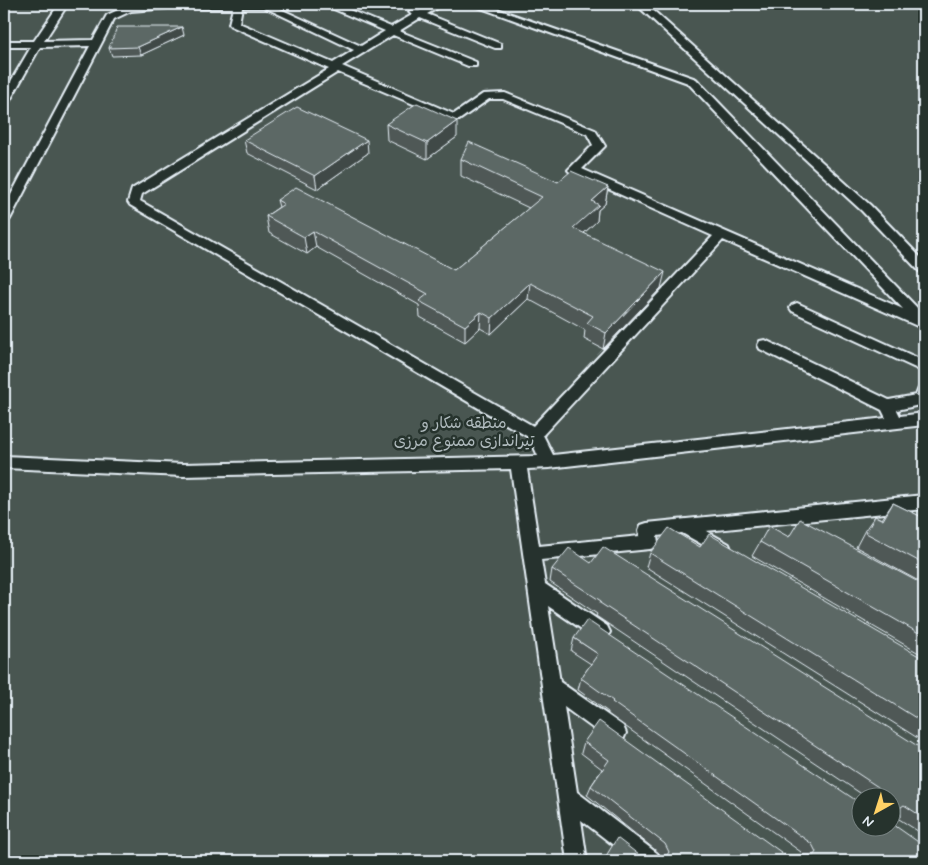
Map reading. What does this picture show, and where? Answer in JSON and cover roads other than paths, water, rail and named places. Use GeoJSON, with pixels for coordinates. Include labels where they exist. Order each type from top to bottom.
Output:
{"type":"FeatureCollection","features":[{"type":"Feature","properties":{"kind":"lane"},"geometry":{"type":"LineString","coordinates":[[4,102],[37,44],[63,4]]}},
{"type":"Feature","properties":{"kind":"lane"},"geometry":{"type":"LineString","coordinates":[[328,4],[472,64]]}},
{"type":"Feature","properties":{"kind":"lane"},"geometry":{"type":"LineString","coordinates":[[396,4],[498,46]]}},
{"type":"Feature","properties":{"kind":"lane"},"geometry":{"type":"LineString","coordinates":[[4,219],[110,17],[129,8],[168,5],[439,4]]}},
{"type":"Feature","properties":{"kind":"lane"},"geometry":{"type":"LineString","coordinates":[[439,4],[420,14],[136,192],[134,202],[535,434],[549,462]]}},
{"type":"Feature","properties":{"kind":"lane"},"geometry":{"type":"LineString","coordinates":[[475,4],[692,80],[924,323]]}},
{"type":"Feature","properties":{"kind":"lane"},"geometry":{"type":"LineString","coordinates":[[238,5],[234,24],[455,118],[486,96],[505,96],[591,132],[599,146],[574,170],[924,323]]}},
{"type":"Feature","properties":{"kind":"lane"},"geometry":{"type":"LineString","coordinates":[[262,5],[362,50]]}},
{"type":"Feature","properties":{"kind":"lane"},"geometry":{"type":"LineString","coordinates":[[643,6],[866,208],[924,268]]}},
{"type":"Feature","properties":{"kind":"lane"},"geometry":{"type":"LineString","coordinates":[[4,44],[95,43]]}},
{"type":"Feature","properties":{"kind":"lane"},"geometry":{"type":"LineString","coordinates":[[535,434],[722,234]]}},
{"type":"Feature","properties":{"kind":"lane"},"geometry":{"type":"LineString","coordinates":[[797,308],[924,367]]}},
{"type":"Feature","properties":{"kind":"lane"},"geometry":{"type":"LineString","coordinates":[[765,345],[888,406],[921,399],[924,392]]}},
{"type":"Feature","properties":{"kind":"lane"},"geometry":{"type":"LineString","coordinates":[[888,406],[896,423]]}},
{"type":"Feature","properties":{"kind":"lane"},"geometry":{"type":"LineString","coordinates":[[4,462],[183,470],[549,462],[924,419]]}},
{"type":"Feature","properties":{"kind":"lane"},"geometry":{"type":"LineString","coordinates":[[518,462],[577,861]]}},
{"type":"Feature","properties":{"kind":"lane"},"geometry":{"type":"LineString","coordinates":[[532,554],[650,542],[647,530],[924,502]]}},
{"type":"Feature","properties":{"kind":"lane"},"geometry":{"type":"LineString","coordinates":[[880,506],[907,520]]}},
{"type":"Feature","properties":{"kind":"lane"},"geometry":{"type":"LineString","coordinates":[[782,517],[807,531]]}},
{"type":"Feature","properties":{"kind":"lane"},"geometry":{"type":"LineString","coordinates":[[685,527],[736,557]]}},
{"type":"Feature","properties":{"kind":"lane"},"geometry":{"type":"LineString","coordinates":[[596,548],[622,563]]}},
{"type":"Feature","properties":{"kind":"lane"},"geometry":{"type":"LineString","coordinates":[[536,588],[617,643]]}},
{"type":"Feature","properties":{"kind":"lane"},"geometry":{"type":"LineString","coordinates":[[551,686],[632,745]]}},
{"type":"Feature","properties":{"kind":"lane"},"geometry":{"type":"LineString","coordinates":[[567,797],[651,861]]}},
{"type":"Feature","properties":{"kind":"park label","name":"منطقه شکار و تیراندازی ممنوع مرزی"},"geometry":{"type":"Point","coordinates":[464,432]}}]}
